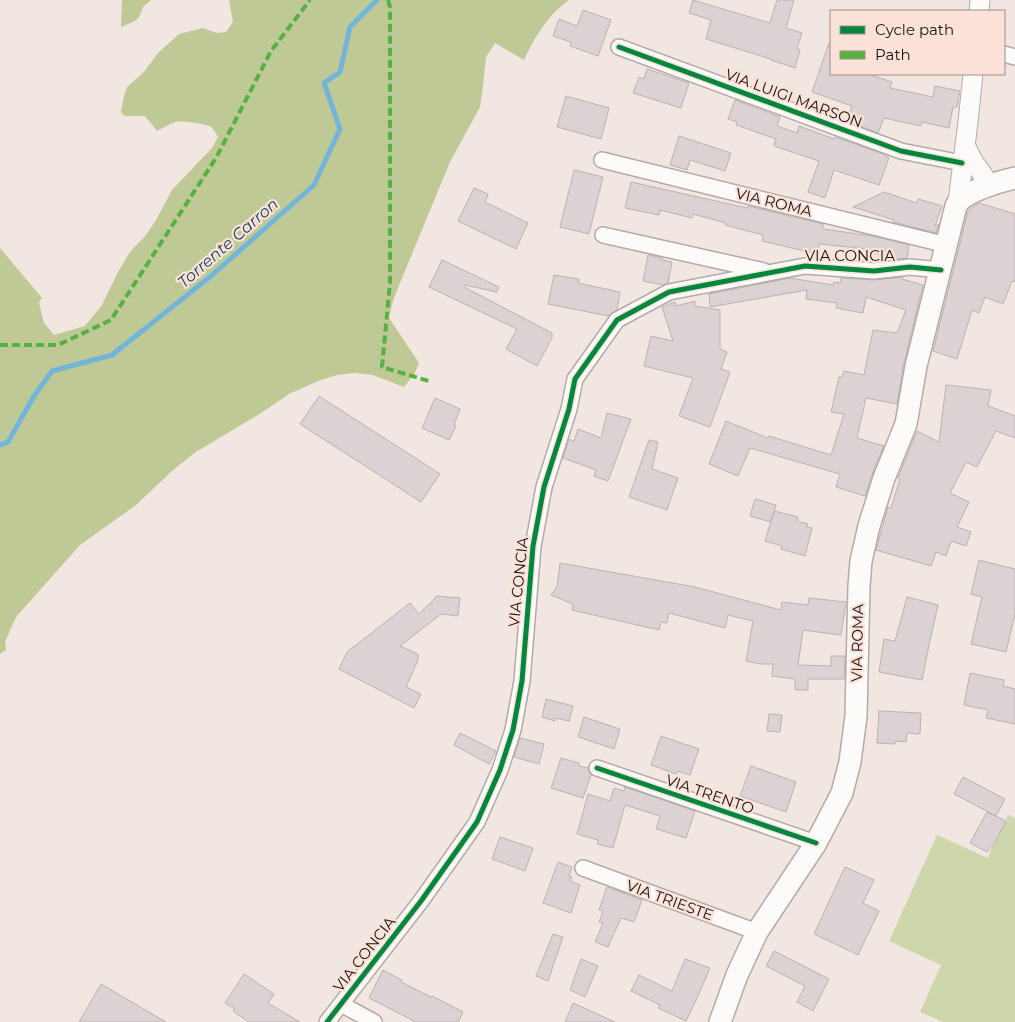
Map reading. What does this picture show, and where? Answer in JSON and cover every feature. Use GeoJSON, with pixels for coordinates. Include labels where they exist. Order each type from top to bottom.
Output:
{"type":"FeatureCollection","features":[{"type":"Feature","properties":{"kind":"main road"},"geometry":{"type":"LineString","coordinates":[[958,202],[966,196],[997,182],[1015,178]]}},
{"type":"Feature","properties":{"kind":"main road","name":"VIA ROMA"},"geometry":{"type":"LineString","coordinates":[[720,1022],[737,975],[757,932],[816,843],[842,793],[850,762],[856,716],[858,586],[861,562],[869,526],[884,478],[906,424],[916,366],[958,202]]}},
{"type":"Feature","properties":{"kind":"street","name":"VIA LUIGI MARSON"},"geometry":{"type":"LineString","coordinates":[[619,47],[901,151],[964,154]]}},
{"type":"Feature","properties":{"kind":"street"},"geometry":{"type":"LineString","coordinates":[[958,202],[973,75]]}},
{"type":"Feature","properties":{"kind":"street"},"geometry":{"type":"LineString","coordinates":[[964,154],[973,161],[990,185]]}},
{"type":"Feature","properties":{"kind":"street","name":"VIA ROMA"},"geometry":{"type":"LineString","coordinates":[[602,160],[947,244]]}},
{"type":"Feature","properties":{"kind":"street","name":"VIA CONCIA"},"geometry":{"type":"LineString","coordinates":[[603,235],[770,273]]}},
{"type":"Feature","properties":{"kind":"street","name":"VIA CONCIA"},"geometry":{"type":"LineString","coordinates":[[327,1022],[421,902],[478,822],[500,770],[513,730],[522,681],[533,546],[544,487],[569,409],[575,379],[617,320],[669,292],[805,266],[874,271],[910,267],[941,270]]}},
{"type":"Feature","properties":{"kind":"street","name":"VIA TRENTO"},"geometry":{"type":"LineString","coordinates":[[596,768],[816,843]]}},
{"type":"Feature","properties":{"kind":"street","name":"VIA TRIESTE"},"geometry":{"type":"LineString","coordinates":[[583,868],[757,932]]}},
{"type":"Feature","properties":{"kind":"street"},"geometry":{"type":"LineString","coordinates":[[341,1004],[374,1022]]}},
{"type":"Feature","properties":{"kind":"green space"},"geometry":{"type":"Polygon","coordinates":[[[122,0],[151,0],[143,7],[135,21],[121,27],[122,0]]]}},
{"type":"Feature","properties":{"kind":"green space"},"geometry":{"type":"Polygon","coordinates":[[[229,0],[569,0],[554,13],[543,27],[524,60],[495,43],[486,57],[480,107],[450,162],[393,301],[389,318],[419,363],[415,373],[404,387],[373,375],[354,373],[337,375],[289,394],[196,452],[173,470],[136,505],[80,545],[16,617],[5,642],[6,650],[0,654],[0,248],[42,298],[39,303],[44,323],[54,335],[85,326],[102,305],[130,252],[146,235],[172,190],[212,148],[218,137],[212,128],[205,125],[178,122],[157,131],[145,116],[125,116],[121,112],[127,87],[144,72],[158,53],[179,34],[203,28],[217,33],[226,32],[233,22],[229,0]]]}},
{"type":"Feature","properties":{"kind":"green space"},"geometry":{"type":"Polygon","coordinates":[[[963,777],[1005,799],[996,816],[1006,821],[1008,815],[1015,818],[1015,1022],[943,1022],[920,1012],[941,965],[889,941],[937,835],[988,858],[992,846],[990,846],[987,852],[970,843],[987,811],[954,794],[963,777]]]}},
{"type":"Feature","properties":{"kind":"building"},"geometry":{"type":"Polygon","coordinates":[[[693,0],[770,23],[777,0],[794,0],[786,28],[802,33],[797,48],[800,50],[795,68],[706,39],[711,20],[689,13],[693,0]]]}},
{"type":"Feature","properties":{"kind":"building"},"geometry":{"type":"Polygon","coordinates":[[[583,10],[611,20],[598,56],[570,46],[571,42],[553,36],[559,19],[577,26],[583,10]]]}},
{"type":"Feature","properties":{"kind":"building"},"geometry":{"type":"Polygon","coordinates":[[[829,43],[830,75],[871,75],[892,82],[890,88],[933,97],[935,86],[960,91],[957,107],[953,107],[949,128],[922,122],[921,126],[884,118],[878,133],[847,121],[852,106],[812,92],[829,43]]]}},
{"type":"Feature","properties":{"kind":"building"},"geometry":{"type":"Polygon","coordinates":[[[647,69],[689,83],[681,108],[633,93],[639,77],[644,79],[647,69]]]}},
{"type":"Feature","properties":{"kind":"building"},"geometry":{"type":"Polygon","coordinates":[[[566,96],[609,108],[601,139],[557,127],[566,96]]]}},
{"type":"Feature","properties":{"kind":"building"},"geometry":{"type":"Polygon","coordinates":[[[735,100],[780,117],[777,126],[797,133],[799,126],[886,155],[889,158],[879,185],[834,170],[825,198],[808,192],[819,161],[774,146],[776,139],[736,125],[737,122],[728,119],[735,100]]]}},
{"type":"Feature","properties":{"kind":"building"},"geometry":{"type":"Polygon","coordinates":[[[679,136],[731,153],[725,171],[690,160],[687,170],[670,165],[679,136]]]}},
{"type":"Feature","properties":{"kind":"building"},"geometry":{"type":"Polygon","coordinates":[[[574,170],[603,177],[589,234],[560,227],[574,170]]]}},
{"type":"Feature","properties":{"kind":"building"},"geometry":{"type":"Polygon","coordinates":[[[631,182],[747,208],[748,206],[823,224],[823,229],[873,236],[909,245],[907,258],[899,259],[867,252],[868,249],[819,244],[817,254],[762,241],[763,235],[693,214],[692,218],[660,210],[659,215],[625,208],[631,182]]]}},
{"type":"Feature","properties":{"kind":"building"},"geometry":{"type":"Polygon","coordinates":[[[474,188],[488,194],[485,202],[528,223],[516,249],[458,221],[474,188]]]}},
{"type":"Feature","properties":{"kind":"building"},"geometry":{"type":"Polygon","coordinates":[[[884,192],[917,203],[918,199],[942,206],[935,226],[939,224],[936,233],[893,222],[894,220],[853,207],[884,192]]]}},
{"type":"Feature","properties":{"kind":"building"},"geometry":{"type":"Polygon","coordinates":[[[979,203],[1015,214],[1015,282],[1012,281],[1003,304],[985,297],[979,313],[972,310],[957,359],[933,351],[968,211],[979,203]]]}},
{"type":"Feature","properties":{"kind":"building"},"geometry":{"type":"Polygon","coordinates":[[[648,255],[672,262],[668,283],[663,285],[643,281],[648,255]]]}},
{"type":"Feature","properties":{"kind":"building"},"geometry":{"type":"Polygon","coordinates":[[[442,260],[499,287],[497,292],[465,285],[464,287],[552,333],[552,338],[537,366],[506,349],[517,329],[429,287],[442,260]]]}},
{"type":"Feature","properties":{"kind":"building"},"geometry":{"type":"Polygon","coordinates":[[[554,275],[579,279],[578,283],[620,292],[617,310],[608,316],[548,304],[554,275]]]}},
{"type":"Feature","properties":{"kind":"building"},"geometry":{"type":"Polygon","coordinates":[[[903,277],[902,279],[923,285],[904,363],[897,404],[866,398],[857,438],[884,446],[865,496],[836,487],[840,474],[750,448],[738,476],[709,464],[726,421],[768,438],[769,436],[831,455],[844,414],[831,412],[839,377],[842,377],[844,371],[864,375],[873,330],[897,333],[906,310],[866,297],[863,313],[836,308],[837,303],[806,299],[807,290],[710,307],[709,294],[790,278],[833,285],[834,282],[840,283],[841,278],[874,280],[903,277]]]}},
{"type":"Feature","properties":{"kind":"building"},"geometry":{"type":"Polygon","coordinates":[[[695,301],[695,306],[720,310],[720,349],[727,352],[721,369],[730,372],[710,427],[679,416],[693,378],[644,366],[651,336],[673,341],[662,307],[675,302],[676,306],[695,301]]]}},
{"type":"Feature","properties":{"kind":"building"},"geometry":{"type":"Polygon","coordinates":[[[946,385],[991,390],[988,406],[1015,416],[1015,438],[996,431],[977,467],[966,462],[950,493],[969,502],[957,527],[971,532],[966,546],[951,541],[946,556],[936,552],[931,566],[876,550],[888,507],[891,508],[900,479],[898,478],[917,431],[939,442],[946,385]]]}},
{"type":"Feature","properties":{"kind":"building"},"geometry":{"type":"Polygon","coordinates":[[[319,396],[440,474],[421,502],[300,424],[319,396]]]}},
{"type":"Feature","properties":{"kind":"building"},"geometry":{"type":"Polygon","coordinates":[[[435,398],[460,409],[454,425],[456,426],[449,440],[422,428],[435,398]]]}},
{"type":"Feature","properties":{"kind":"building"},"geometry":{"type":"Polygon","coordinates":[[[607,413],[631,419],[608,481],[594,476],[596,470],[563,458],[569,439],[574,441],[578,429],[601,438],[607,413]]]}},
{"type":"Feature","properties":{"kind":"building"},"geometry":{"type":"Polygon","coordinates":[[[649,440],[658,442],[652,469],[678,478],[667,510],[629,497],[649,440]]]}},
{"type":"Feature","properties":{"kind":"building"},"geometry":{"type":"Polygon","coordinates":[[[755,499],[776,505],[771,522],[750,516],[755,499]]]}},
{"type":"Feature","properties":{"kind":"building"},"geometry":{"type":"Polygon","coordinates":[[[774,511],[798,517],[797,521],[808,524],[807,527],[812,528],[805,556],[781,549],[782,546],[765,541],[774,511]]]}},
{"type":"Feature","properties":{"kind":"building"},"geometry":{"type":"Polygon","coordinates":[[[979,560],[1015,569],[1015,614],[1006,652],[971,644],[982,597],[971,594],[979,560]]]}},
{"type":"Feature","properties":{"kind":"building"},"geometry":{"type":"Polygon","coordinates":[[[560,563],[695,587],[781,610],[782,602],[808,605],[809,598],[846,602],[841,635],[803,630],[798,665],[831,666],[831,656],[845,656],[844,679],[808,679],[808,690],[795,690],[795,679],[772,676],[773,664],[746,661],[753,621],[728,615],[725,628],[669,613],[667,623],[661,622],[659,630],[572,610],[573,604],[551,595],[557,587],[560,563]]]}},
{"type":"Feature","properties":{"kind":"building"},"geometry":{"type":"Polygon","coordinates":[[[437,596],[460,598],[458,616],[441,614],[400,646],[418,654],[418,660],[406,687],[421,694],[414,708],[339,669],[347,652],[410,603],[419,614],[437,596]]]}},
{"type":"Feature","properties":{"kind":"building"},"geometry":{"type":"Polygon","coordinates":[[[907,597],[938,605],[922,680],[879,672],[884,639],[895,641],[907,597]]]}},
{"type":"Feature","properties":{"kind":"building"},"geometry":{"type":"Polygon","coordinates":[[[970,673],[1004,680],[1003,686],[1015,689],[1015,724],[986,718],[988,710],[964,705],[970,673]]]}},
{"type":"Feature","properties":{"kind":"building"},"geometry":{"type":"Polygon","coordinates":[[[546,699],[573,706],[569,721],[555,718],[555,721],[542,717],[546,699]]]}},
{"type":"Feature","properties":{"kind":"building"},"geometry":{"type":"Polygon","coordinates":[[[879,711],[921,713],[920,734],[907,733],[906,742],[895,741],[895,744],[877,743],[879,711]]]}},
{"type":"Feature","properties":{"kind":"building"},"geometry":{"type":"Polygon","coordinates":[[[769,714],[782,715],[780,732],[767,731],[769,714]]]}},
{"type":"Feature","properties":{"kind":"building"},"geometry":{"type":"Polygon","coordinates":[[[584,717],[620,729],[614,749],[578,737],[584,717]]]}},
{"type":"Feature","properties":{"kind":"building"},"geometry":{"type":"Polygon","coordinates":[[[460,733],[496,751],[489,764],[454,745],[460,733]]]}},
{"type":"Feature","properties":{"kind":"building"},"geometry":{"type":"Polygon","coordinates":[[[661,736],[699,749],[690,775],[677,771],[676,774],[651,765],[661,736]]]}},
{"type":"Feature","properties":{"kind":"building"},"geometry":{"type":"Polygon","coordinates":[[[520,738],[544,744],[539,764],[514,757],[520,738]]]}},
{"type":"Feature","properties":{"kind":"building"},"geometry":{"type":"Polygon","coordinates":[[[561,758],[579,763],[579,766],[588,768],[591,775],[583,798],[551,788],[561,758]]]}},
{"type":"Feature","properties":{"kind":"building"},"geometry":{"type":"Polygon","coordinates":[[[751,766],[796,782],[786,812],[740,796],[751,766]]]}},
{"type":"Feature","properties":{"kind":"building"},"geometry":{"type":"Polygon","coordinates":[[[963,777],[1005,799],[996,816],[954,794],[963,777]]]}},
{"type":"Feature","properties":{"kind":"building"},"geometry":{"type":"Polygon","coordinates":[[[625,787],[695,811],[686,838],[656,829],[660,816],[625,805],[613,848],[597,844],[598,840],[577,834],[588,794],[610,801],[614,788],[624,791],[625,787]]]}},
{"type":"Feature","properties":{"kind":"building"},"geometry":{"type":"Polygon","coordinates":[[[987,812],[1006,821],[993,846],[990,846],[987,852],[970,843],[987,812]]]}},
{"type":"Feature","properties":{"kind":"building"},"geometry":{"type":"Polygon","coordinates":[[[500,837],[533,848],[525,871],[492,859],[500,837]]]}},
{"type":"Feature","properties":{"kind":"building"},"geometry":{"type":"Polygon","coordinates":[[[558,862],[572,867],[569,876],[572,877],[570,881],[580,885],[571,913],[543,903],[558,862]]]}},
{"type":"Feature","properties":{"kind":"building"},"geometry":{"type":"Polygon","coordinates":[[[845,867],[874,880],[863,903],[879,911],[858,955],[814,934],[845,867]]]}},
{"type":"Feature","properties":{"kind":"building"},"geometry":{"type":"Polygon","coordinates":[[[607,887],[642,900],[634,922],[621,918],[608,947],[595,942],[603,923],[599,922],[603,911],[599,910],[607,887]]]}},
{"type":"Feature","properties":{"kind":"building"},"geometry":{"type":"Polygon","coordinates":[[[553,934],[563,937],[548,981],[536,976],[553,934]]]}},
{"type":"Feature","properties":{"kind":"building"},"geometry":{"type":"Polygon","coordinates":[[[774,951],[829,979],[813,1011],[797,1002],[805,986],[766,966],[774,951]]]}},
{"type":"Feature","properties":{"kind":"building"},"geometry":{"type":"Polygon","coordinates":[[[581,959],[598,966],[585,997],[570,990],[581,959]]]}},
{"type":"Feature","properties":{"kind":"building"},"geometry":{"type":"Polygon","coordinates":[[[685,959],[710,968],[686,1021],[658,1008],[660,1005],[631,991],[639,975],[672,991],[685,959]]]}},
{"type":"Feature","properties":{"kind":"building"},"geometry":{"type":"Polygon","coordinates":[[[383,970],[402,980],[401,982],[463,1012],[458,1022],[416,1022],[369,998],[383,970]]]}},
{"type":"Feature","properties":{"kind":"building"},"geometry":{"type":"Polygon","coordinates":[[[244,974],[274,994],[268,1003],[300,1022],[249,1022],[233,1011],[235,1009],[225,1003],[244,974]]]}},
{"type":"Feature","properties":{"kind":"building"},"geometry":{"type":"Polygon","coordinates":[[[101,984],[166,1022],[79,1022],[101,984]]]}},
{"type":"Feature","properties":{"kind":"building"},"geometry":{"type":"Polygon","coordinates":[[[573,1003],[615,1022],[565,1022],[573,1003]]]}},
{"type":"Feature","properties":{"kind":"waterway","name":"Torrente Carron"},"geometry":{"type":"LineString","coordinates":[[0,445],[8,442],[34,396],[52,371],[112,355],[211,276],[314,185],[340,129],[324,83],[340,72],[350,27],[377,0]]}},
{"type":"Feature","properties":{"kind":"marked path"},"geometry":{"type":"LineString","coordinates":[[0,345],[58,345],[111,320],[216,158],[271,51],[310,0]]}},
{"type":"Feature","properties":{"kind":"marked path"},"geometry":{"type":"LineString","coordinates":[[388,0],[390,7],[390,283],[382,367],[432,382]]}},
{"type":"Feature","properties":{"kind":"cycle path"},"geometry":{"type":"LineString","coordinates":[[619,47],[901,151],[962,163]]}},
{"type":"Feature","properties":{"kind":"cycle path"},"geometry":{"type":"LineString","coordinates":[[327,1022],[421,901],[477,822],[500,770],[513,730],[522,681],[533,546],[544,487],[569,409],[575,379],[617,320],[669,292],[805,266],[874,271],[910,267],[941,270]]}},
{"type":"Feature","properties":{"kind":"cycle path"},"geometry":{"type":"LineString","coordinates":[[597,768],[816,843]]}}]}
